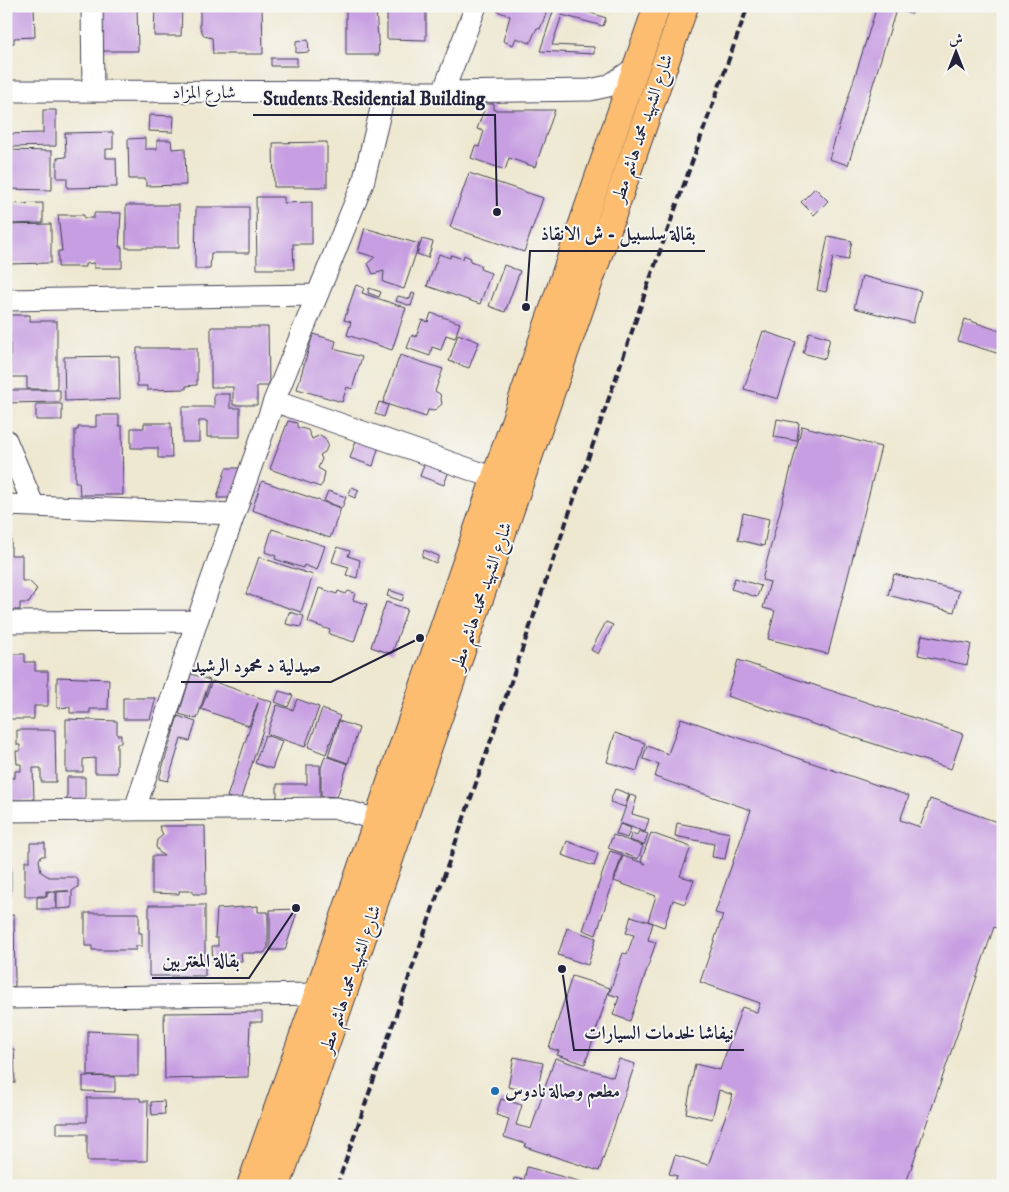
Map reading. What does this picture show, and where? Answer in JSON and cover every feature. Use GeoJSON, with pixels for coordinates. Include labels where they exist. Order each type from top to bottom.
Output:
{"type":"FeatureCollection","features":[{"type":"Feature","properties":{"kind":"main road","name":"شارع الشهيد محمد هاشم مطر"},"geometry":{"type":"LineString","coordinates":[[250,1186],[495,478],[573,244],[657,6]]}},
{"type":"Feature","properties":{"kind":"main road","name":"شارع الشهيد محمد هاشم مطر"},"geometry":{"type":"LineString","coordinates":[[277,1186],[684,6]]}},
{"type":"Feature","properties":{"kind":"main road"},"geometry":{"type":"LineString","coordinates":[[573,244],[599,254]]}},
{"type":"Feature","properties":{"kind":"street"},"geometry":{"type":"LineString","coordinates":[[92,6],[93,91]]}},
{"type":"Feature","properties":{"kind":"street"},"geometry":{"type":"LineString","coordinates":[[444,92],[476,6]]}},
{"type":"Feature","properties":{"kind":"street","name":"شارع المزاد"},"geometry":{"type":"LineString","coordinates":[[6,91],[444,92],[597,89],[614,83],[635,68]]}},
{"type":"Feature","properties":{"kind":"street"},"geometry":{"type":"LineString","coordinates":[[134,809],[274,401],[316,295],[364,183],[385,92]]}},
{"type":"Feature","properties":{"kind":"street"},"geometry":{"type":"LineString","coordinates":[[6,300],[316,295]]}},
{"type":"Feature","properties":{"kind":"street"},"geometry":{"type":"LineString","coordinates":[[274,401],[495,478]]}},
{"type":"Feature","properties":{"kind":"street"},"geometry":{"type":"LineString","coordinates":[[6,440],[32,504]]}},
{"type":"Feature","properties":{"kind":"street"},"geometry":{"type":"LineString","coordinates":[[6,505],[32,504],[234,514]]}},
{"type":"Feature","properties":{"kind":"street"},"geometry":{"type":"LineString","coordinates":[[6,622],[197,621]]}},
{"type":"Feature","properties":{"kind":"street"},"geometry":{"type":"LineString","coordinates":[[6,812],[337,808],[377,820]]}},
{"type":"Feature","properties":{"kind":"street"},"geometry":{"type":"LineString","coordinates":[[6,998],[318,994]]}},
{"type":"Feature","properties":{"kind":"building"},"geometry":{"type":"Polygon","coordinates":[[[6,6],[34,6],[35,37],[14,38],[14,43],[6,43],[6,6]]]}},
{"type":"Feature","properties":{"kind":"building"},"geometry":{"type":"Polygon","coordinates":[[[99,6],[137,6],[138,51],[99,51],[99,6]]]}},
{"type":"Feature","properties":{"kind":"building"},"geometry":{"type":"Polygon","coordinates":[[[155,6],[182,6],[181,36],[154,36],[155,6]]]}},
{"type":"Feature","properties":{"kind":"building"},"geometry":{"type":"Polygon","coordinates":[[[200,6],[262,6],[263,54],[213,54],[212,38],[204,36],[200,27],[200,6]]]}},
{"type":"Feature","properties":{"kind":"building"},"geometry":{"type":"Polygon","coordinates":[[[387,6],[426,6],[426,40],[387,39],[387,6]]]}},
{"type":"Feature","properties":{"kind":"building"},"geometry":{"type":"Polygon","coordinates":[[[499,6],[549,6],[540,29],[537,28],[530,43],[516,38],[513,45],[503,41],[510,16],[497,11],[499,6]]]}},
{"type":"Feature","properties":{"kind":"building"},"geometry":{"type":"Polygon","coordinates":[[[555,6],[570,6],[606,18],[603,26],[562,15],[552,45],[594,47],[594,54],[540,51],[555,6]]]}},
{"type":"Feature","properties":{"kind":"building"},"geometry":{"type":"Polygon","coordinates":[[[877,6],[915,6],[912,14],[896,10],[848,165],[829,159],[877,6]]]}},
{"type":"Feature","properties":{"kind":"building"},"geometry":{"type":"Polygon","coordinates":[[[346,8],[376,8],[379,55],[346,55],[346,8]]]}},
{"type":"Feature","properties":{"kind":"building"},"geometry":{"type":"Polygon","coordinates":[[[308,40],[309,52],[296,53],[296,41],[308,40]]]}},
{"type":"Feature","properties":{"kind":"building"},"geometry":{"type":"Polygon","coordinates":[[[271,58],[297,58],[297,66],[271,66],[271,58]]]}},
{"type":"Feature","properties":{"kind":"building"},"geometry":{"type":"Polygon","coordinates":[[[484,104],[494,104],[494,110],[555,110],[535,167],[509,158],[505,170],[471,158],[475,146],[479,147],[484,131],[477,129],[484,110],[484,104]]]}},
{"type":"Feature","properties":{"kind":"building"},"geometry":{"type":"Polygon","coordinates":[[[43,110],[56,110],[56,146],[6,147],[6,134],[43,133],[43,110]]]}},
{"type":"Feature","properties":{"kind":"building"},"geometry":{"type":"Polygon","coordinates":[[[149,115],[174,116],[173,132],[148,131],[149,115]]]}},
{"type":"Feature","properties":{"kind":"building"},"geometry":{"type":"Polygon","coordinates":[[[113,132],[113,149],[106,149],[106,158],[116,158],[117,187],[67,188],[67,178],[57,178],[57,158],[66,157],[65,133],[113,132]]]}},
{"type":"Feature","properties":{"kind":"building"},"geometry":{"type":"Polygon","coordinates":[[[145,138],[145,149],[157,149],[157,140],[171,140],[172,149],[185,148],[186,185],[146,186],[146,179],[129,179],[128,139],[145,138]]]}},
{"type":"Feature","properties":{"kind":"building"},"geometry":{"type":"Polygon","coordinates":[[[327,142],[327,187],[274,187],[273,143],[327,142]]]}},
{"type":"Feature","properties":{"kind":"building"},"geometry":{"type":"Polygon","coordinates":[[[6,150],[52,151],[52,190],[6,189],[6,150]]]}},
{"type":"Feature","properties":{"kind":"building"},"geometry":{"type":"Polygon","coordinates":[[[469,173],[543,198],[524,252],[450,227],[469,173]]]}},
{"type":"Feature","properties":{"kind":"building"},"geometry":{"type":"Polygon","coordinates":[[[815,188],[828,201],[814,215],[801,202],[815,188]]]}},
{"type":"Feature","properties":{"kind":"building"},"geometry":{"type":"Polygon","coordinates":[[[256,197],[284,197],[284,203],[312,202],[312,244],[293,244],[294,269],[257,269],[256,197]]]}},
{"type":"Feature","properties":{"kind":"building"},"geometry":{"type":"Polygon","coordinates":[[[43,203],[43,223],[6,224],[6,204],[43,203]]]}},
{"type":"Feature","properties":{"kind":"building"},"geometry":{"type":"Polygon","coordinates":[[[126,205],[179,205],[179,248],[126,248],[126,205]]]}},
{"type":"Feature","properties":{"kind":"building"},"geometry":{"type":"Polygon","coordinates":[[[196,207],[249,207],[249,253],[211,253],[210,269],[195,269],[196,207]]]}},
{"type":"Feature","properties":{"kind":"building"},"geometry":{"type":"Polygon","coordinates":[[[94,213],[121,213],[119,247],[122,247],[122,268],[94,268],[94,263],[85,264],[85,267],[58,267],[58,251],[62,251],[58,215],[84,215],[84,218],[94,218],[94,213]]]}},
{"type":"Feature","properties":{"kind":"building"},"geometry":{"type":"Polygon","coordinates":[[[51,224],[51,263],[8,264],[9,290],[6,290],[6,225],[51,224]]]}},
{"type":"Feature","properties":{"kind":"building"},"geometry":{"type":"Polygon","coordinates":[[[365,228],[419,244],[404,289],[383,282],[384,271],[373,274],[368,263],[375,257],[358,252],[365,228]]]}},
{"type":"Feature","properties":{"kind":"building"},"geometry":{"type":"Polygon","coordinates":[[[828,236],[852,241],[848,260],[833,257],[826,292],[817,290],[828,236]]]}},
{"type":"Feature","properties":{"kind":"building"},"geometry":{"type":"Polygon","coordinates":[[[422,239],[433,242],[428,258],[417,254],[422,239]]]}},
{"type":"Feature","properties":{"kind":"building"},"geometry":{"type":"Polygon","coordinates":[[[439,254],[450,258],[451,255],[463,259],[464,255],[471,258],[470,261],[481,265],[480,269],[491,273],[480,304],[427,286],[439,254]]]}},
{"type":"Feature","properties":{"kind":"building"},"geometry":{"type":"Polygon","coordinates":[[[504,265],[520,271],[505,312],[489,306],[504,265]]]}},
{"type":"Feature","properties":{"kind":"building"},"geometry":{"type":"Polygon","coordinates":[[[862,276],[921,291],[913,323],[854,308],[862,276]]]}},
{"type":"Feature","properties":{"kind":"building"},"geometry":{"type":"Polygon","coordinates":[[[356,285],[364,288],[362,293],[406,308],[392,350],[347,335],[351,322],[344,320],[356,285]]]}},
{"type":"Feature","properties":{"kind":"building"},"geometry":{"type":"Polygon","coordinates":[[[369,288],[381,292],[379,297],[368,293],[369,288]]]}},
{"type":"Feature","properties":{"kind":"building"},"geometry":{"type":"Polygon","coordinates":[[[412,293],[415,294],[411,306],[396,301],[398,296],[410,299],[412,293]]]}},
{"type":"Feature","properties":{"kind":"building"},"geometry":{"type":"Polygon","coordinates":[[[431,313],[460,323],[455,338],[446,335],[441,350],[432,347],[430,356],[407,348],[412,335],[416,337],[422,320],[428,322],[431,313]]]}},
{"type":"Feature","properties":{"kind":"building"},"geometry":{"type":"Polygon","coordinates":[[[6,315],[30,315],[30,321],[57,321],[57,389],[27,389],[27,377],[8,377],[10,333],[6,333],[6,315]]]}},
{"type":"Feature","properties":{"kind":"building"},"geometry":{"type":"Polygon","coordinates":[[[965,319],[1003,332],[1003,355],[958,341],[965,319]]]}},
{"type":"Feature","properties":{"kind":"building"},"geometry":{"type":"Polygon","coordinates":[[[211,327],[268,327],[269,386],[257,386],[257,405],[233,405],[233,387],[211,387],[211,327]]]}},
{"type":"Feature","properties":{"kind":"building"},"geometry":{"type":"Polygon","coordinates":[[[763,331],[796,342],[778,399],[744,389],[763,331]]]}},
{"type":"Feature","properties":{"kind":"building"},"geometry":{"type":"Polygon","coordinates":[[[809,332],[830,338],[825,359],[803,353],[809,332]]]}},
{"type":"Feature","properties":{"kind":"building"},"geometry":{"type":"Polygon","coordinates":[[[313,334],[336,341],[334,349],[362,357],[352,389],[347,387],[342,402],[297,389],[313,334]]]}},
{"type":"Feature","properties":{"kind":"building"},"geometry":{"type":"Polygon","coordinates":[[[458,334],[479,342],[469,368],[449,361],[458,334]]]}},
{"type":"Feature","properties":{"kind":"building"},"geometry":{"type":"Polygon","coordinates":[[[137,348],[197,348],[197,385],[186,386],[186,389],[147,390],[147,386],[137,386],[137,348]]]}},
{"type":"Feature","properties":{"kind":"building"},"geometry":{"type":"Polygon","coordinates":[[[400,355],[443,369],[435,391],[440,394],[442,404],[434,411],[428,410],[426,417],[383,403],[400,355]]]}},
{"type":"Feature","properties":{"kind":"building"},"geometry":{"type":"Polygon","coordinates":[[[119,356],[120,399],[65,401],[64,357],[119,356]]]}},
{"type":"Feature","properties":{"kind":"building"},"geometry":{"type":"Polygon","coordinates":[[[6,390],[60,390],[60,402],[6,403],[6,390]]]}},
{"type":"Feature","properties":{"kind":"building"},"geometry":{"type":"Polygon","coordinates":[[[214,394],[230,394],[230,408],[240,408],[240,437],[207,437],[207,421],[199,421],[199,442],[182,442],[182,407],[214,407],[214,394]]]}},
{"type":"Feature","properties":{"kind":"building"},"geometry":{"type":"Polygon","coordinates":[[[379,402],[388,405],[384,417],[375,414],[379,402]]]}},
{"type":"Feature","properties":{"kind":"building"},"geometry":{"type":"Polygon","coordinates":[[[36,404],[62,404],[62,420],[36,420],[36,404]]]}},
{"type":"Feature","properties":{"kind":"building"},"geometry":{"type":"Polygon","coordinates":[[[96,415],[119,415],[119,426],[122,426],[123,495],[80,495],[79,482],[75,482],[75,430],[78,430],[78,427],[96,427],[96,415]]]}},
{"type":"Feature","properties":{"kind":"building"},"geometry":{"type":"Polygon","coordinates":[[[777,419],[799,423],[797,441],[774,437],[777,419]]]}},
{"type":"Feature","properties":{"kind":"building"},"geometry":{"type":"Polygon","coordinates":[[[288,421],[297,423],[297,427],[308,430],[312,439],[320,435],[325,438],[328,445],[325,452],[320,455],[322,459],[318,468],[325,472],[323,483],[320,487],[270,469],[288,421]]]}},
{"type":"Feature","properties":{"kind":"building"},"geometry":{"type":"Polygon","coordinates":[[[144,423],[171,423],[172,458],[158,458],[158,448],[131,448],[131,428],[144,428],[144,423]]]}},
{"type":"Feature","properties":{"kind":"building"},"geometry":{"type":"Polygon","coordinates":[[[802,426],[881,447],[828,654],[768,639],[775,611],[763,608],[770,582],[762,580],[802,426]]]}},
{"type":"Feature","properties":{"kind":"building"},"geometry":{"type":"Polygon","coordinates":[[[357,438],[379,446],[373,466],[350,458],[357,438]]]}},
{"type":"Feature","properties":{"kind":"building"},"geometry":{"type":"Polygon","coordinates":[[[425,462],[449,471],[444,485],[420,476],[425,462]]]}},
{"type":"Feature","properties":{"kind":"building"},"geometry":{"type":"Polygon","coordinates":[[[226,468],[242,468],[232,498],[217,498],[226,468]]]}},
{"type":"Feature","properties":{"kind":"building"},"geometry":{"type":"Polygon","coordinates":[[[262,481],[341,508],[330,538],[252,510],[262,481]]]}},
{"type":"Feature","properties":{"kind":"building"},"geometry":{"type":"Polygon","coordinates":[[[352,487],[359,490],[355,498],[348,495],[352,487]]]}},
{"type":"Feature","properties":{"kind":"building"},"geometry":{"type":"Polygon","coordinates":[[[328,491],[346,497],[342,508],[324,501],[328,491]]]}},
{"type":"Feature","properties":{"kind":"building"},"geometry":{"type":"Polygon","coordinates":[[[743,513],[769,519],[764,546],[738,540],[743,513]]]}},
{"type":"Feature","properties":{"kind":"building"},"geometry":{"type":"Polygon","coordinates":[[[272,529],[325,546],[317,570],[304,565],[303,568],[275,559],[276,556],[265,552],[272,529]]]}},
{"type":"Feature","properties":{"kind":"building"},"geometry":{"type":"Polygon","coordinates":[[[6,530],[11,530],[11,555],[22,555],[22,581],[29,581],[37,589],[29,603],[20,603],[20,610],[6,610],[6,530]]]}},
{"type":"Feature","properties":{"kind":"building"},"geometry":{"type":"Polygon","coordinates":[[[337,547],[350,551],[348,556],[360,560],[357,578],[346,575],[349,567],[332,562],[337,547]]]}},
{"type":"Feature","properties":{"kind":"building"},"geometry":{"type":"Polygon","coordinates":[[[424,550],[439,556],[436,563],[422,557],[424,550]]]}},
{"type":"Feature","properties":{"kind":"building"},"geometry":{"type":"Polygon","coordinates":[[[259,557],[313,575],[301,612],[246,594],[259,557]]]}},
{"type":"Feature","properties":{"kind":"building"},"geometry":{"type":"Polygon","coordinates":[[[894,574],[959,591],[954,612],[888,595],[894,574]]]}},
{"type":"Feature","properties":{"kind":"building"},"geometry":{"type":"Polygon","coordinates":[[[735,578],[761,586],[757,597],[731,589],[735,578]]]}},
{"type":"Feature","properties":{"kind":"building"},"geometry":{"type":"Polygon","coordinates":[[[319,588],[337,594],[338,591],[346,594],[348,591],[355,593],[353,600],[367,604],[354,642],[329,634],[330,630],[308,622],[319,588]]]}},
{"type":"Feature","properties":{"kind":"building"},"geometry":{"type":"Polygon","coordinates":[[[389,590],[404,595],[402,601],[387,596],[389,590]]]}},
{"type":"Feature","properties":{"kind":"building"},"geometry":{"type":"Polygon","coordinates":[[[386,602],[407,609],[392,654],[371,647],[386,602]]]}},
{"type":"Feature","properties":{"kind":"building"},"geometry":{"type":"Polygon","coordinates":[[[289,612],[304,616],[301,627],[286,624],[289,612]]]}},
{"type":"Feature","properties":{"kind":"building"},"geometry":{"type":"Polygon","coordinates":[[[606,622],[613,625],[598,654],[591,650],[606,622]]]}},
{"type":"Feature","properties":{"kind":"building"},"geometry":{"type":"Polygon","coordinates":[[[922,635],[971,644],[967,665],[918,655],[922,635]]]}},
{"type":"Feature","properties":{"kind":"building"},"geometry":{"type":"Polygon","coordinates":[[[8,654],[25,654],[25,662],[35,662],[35,671],[48,671],[48,706],[34,706],[34,719],[6,719],[6,659],[8,659],[8,654]]]}},
{"type":"Feature","properties":{"kind":"building"},"geometry":{"type":"Polygon","coordinates":[[[738,660],[963,734],[951,769],[727,696],[738,660]]]}},
{"type":"Feature","properties":{"kind":"building"},"geometry":{"type":"Polygon","coordinates":[[[191,674],[210,680],[197,719],[179,714],[191,674]]]}},
{"type":"Feature","properties":{"kind":"building"},"geometry":{"type":"Polygon","coordinates":[[[57,677],[109,679],[108,709],[90,709],[90,713],[70,713],[70,707],[57,708],[57,677]]]}},
{"type":"Feature","properties":{"kind":"building"},"geometry":{"type":"Polygon","coordinates":[[[212,681],[272,702],[240,801],[227,797],[258,703],[249,726],[201,709],[212,681]]]}},
{"type":"Feature","properties":{"kind":"building"},"geometry":{"type":"Polygon","coordinates":[[[279,691],[293,695],[288,707],[275,702],[279,691]]]}},
{"type":"Feature","properties":{"kind":"building"},"geometry":{"type":"Polygon","coordinates":[[[123,698],[156,698],[150,719],[123,719],[123,698]]]}},
{"type":"Feature","properties":{"kind":"building"},"geometry":{"type":"Polygon","coordinates":[[[297,699],[319,707],[305,747],[267,734],[277,705],[293,710],[297,699]]]}},
{"type":"Feature","properties":{"kind":"building"},"geometry":{"type":"Polygon","coordinates":[[[322,709],[340,716],[326,754],[308,747],[322,709]]]}},
{"type":"Feature","properties":{"kind":"building"},"geometry":{"type":"Polygon","coordinates":[[[178,716],[196,722],[190,741],[181,739],[168,781],[159,779],[178,716]]]}},
{"type":"Feature","properties":{"kind":"building"},"geometry":{"type":"Polygon","coordinates":[[[681,718],[909,796],[900,820],[920,827],[930,799],[1003,824],[1003,864],[1000,872],[1003,873],[1003,930],[994,927],[905,1186],[674,1186],[677,1176],[669,1174],[675,1155],[708,1165],[733,1095],[719,1090],[712,1119],[686,1113],[695,1064],[720,1070],[742,1007],[757,1012],[760,1003],[700,982],[723,915],[715,913],[751,810],[655,777],[659,764],[643,759],[647,746],[668,754],[681,718]]]}},
{"type":"Feature","properties":{"kind":"building"},"geometry":{"type":"Polygon","coordinates":[[[66,719],[117,721],[117,735],[121,735],[121,743],[117,743],[117,773],[95,773],[95,758],[83,759],[83,772],[66,772],[66,719]]]}},
{"type":"Feature","properties":{"kind":"building"},"geometry":{"type":"Polygon","coordinates":[[[339,721],[359,728],[348,763],[328,756],[339,721]]]}},
{"type":"Feature","properties":{"kind":"building"},"geometry":{"type":"Polygon","coordinates":[[[17,730],[55,730],[56,782],[41,782],[41,768],[33,768],[34,800],[7,800],[7,778],[15,778],[15,771],[21,771],[21,764],[17,764],[16,751],[20,751],[20,745],[17,745],[17,730]]]}},
{"type":"Feature","properties":{"kind":"building"},"geometry":{"type":"Polygon","coordinates":[[[615,733],[645,743],[637,771],[607,762],[615,733]]]}},
{"type":"Feature","properties":{"kind":"building"},"geometry":{"type":"Polygon","coordinates":[[[265,735],[282,741],[272,769],[255,763],[265,735]]]}},
{"type":"Feature","properties":{"kind":"building"},"geometry":{"type":"Polygon","coordinates":[[[325,756],[348,764],[337,797],[321,796],[321,768],[325,756]]]}},
{"type":"Feature","properties":{"kind":"building"},"geometry":{"type":"Polygon","coordinates":[[[307,765],[320,765],[320,798],[277,798],[277,784],[307,784],[307,765]]]}},
{"type":"Feature","properties":{"kind":"building"},"geometry":{"type":"Polygon","coordinates":[[[67,777],[85,777],[85,801],[67,801],[67,777]]]}},
{"type":"Feature","properties":{"kind":"building"},"geometry":{"type":"Polygon","coordinates":[[[615,789],[629,794],[625,807],[610,802],[615,789]]]}},
{"type":"Feature","properties":{"kind":"building"},"geometry":{"type":"Polygon","coordinates":[[[630,795],[637,797],[632,814],[649,819],[645,832],[620,823],[630,795]]]}},
{"type":"Feature","properties":{"kind":"building"},"geometry":{"type":"Polygon","coordinates":[[[677,823],[730,833],[725,859],[712,857],[714,844],[675,836],[677,823]]]}},
{"type":"Feature","properties":{"kind":"building"},"geometry":{"type":"Polygon","coordinates":[[[620,824],[631,828],[627,838],[616,834],[620,824]]]}},
{"type":"Feature","properties":{"kind":"building"},"geometry":{"type":"Polygon","coordinates":[[[159,826],[205,826],[206,894],[193,894],[193,891],[179,891],[179,894],[152,893],[152,856],[164,856],[156,847],[157,840],[163,835],[159,826]]]}},
{"type":"Feature","properties":{"kind":"building"},"geometry":{"type":"Polygon","coordinates":[[[639,831],[648,834],[644,845],[629,840],[632,833],[637,835],[639,831]]]}},
{"type":"Feature","properties":{"kind":"building"},"geometry":{"type":"Polygon","coordinates":[[[651,833],[691,847],[680,876],[694,880],[685,904],[673,900],[664,927],[648,921],[656,896],[614,881],[623,856],[646,864],[641,861],[651,833]]]}},
{"type":"Feature","properties":{"kind":"building"},"geometry":{"type":"Polygon","coordinates":[[[613,835],[643,846],[638,859],[608,848],[613,835]]]}},
{"type":"Feature","properties":{"kind":"building"},"geometry":{"type":"Polygon","coordinates":[[[567,841],[598,853],[594,866],[562,855],[567,841]]]}},
{"type":"Feature","properties":{"kind":"building"},"geometry":{"type":"Polygon","coordinates":[[[30,843],[45,843],[45,856],[41,856],[39,860],[41,872],[49,877],[75,877],[78,880],[78,887],[72,891],[72,908],[57,909],[57,892],[69,891],[46,891],[46,896],[25,896],[25,861],[30,861],[30,843]]]}},
{"type":"Feature","properties":{"kind":"building"},"geometry":{"type":"Polygon","coordinates":[[[610,851],[622,855],[596,935],[583,930],[610,851]]]}},
{"type":"Feature","properties":{"kind":"building"},"geometry":{"type":"Polygon","coordinates":[[[6,858],[11,858],[11,895],[6,895],[6,858]]]}},
{"type":"Feature","properties":{"kind":"building"},"geometry":{"type":"Polygon","coordinates":[[[47,892],[56,892],[56,909],[37,909],[37,897],[47,897],[47,892]]]}},
{"type":"Feature","properties":{"kind":"building"},"geometry":{"type":"Polygon","coordinates":[[[149,905],[205,905],[205,976],[149,976],[149,905]]]}},
{"type":"Feature","properties":{"kind":"building"},"geometry":{"type":"Polygon","coordinates":[[[258,906],[258,912],[268,912],[268,948],[264,953],[241,953],[242,961],[213,962],[212,946],[218,946],[218,938],[215,938],[217,909],[258,906]]]}},
{"type":"Feature","properties":{"kind":"building"},"geometry":{"type":"Polygon","coordinates":[[[298,909],[285,950],[270,950],[270,910],[298,909]]]}},
{"type":"Feature","properties":{"kind":"building"},"geometry":{"type":"Polygon","coordinates":[[[85,913],[139,913],[139,933],[142,933],[142,946],[136,946],[136,950],[92,950],[92,946],[85,946],[85,913]]]}},
{"type":"Feature","properties":{"kind":"building"},"geometry":{"type":"Polygon","coordinates":[[[14,915],[15,986],[6,989],[6,916],[14,915]]]}},
{"type":"Feature","properties":{"kind":"building"},"geometry":{"type":"Polygon","coordinates":[[[631,916],[653,923],[648,940],[656,942],[630,1021],[613,1015],[619,997],[609,994],[623,953],[627,954],[634,935],[626,933],[631,916]]]}},
{"type":"Feature","properties":{"kind":"building"},"geometry":{"type":"Polygon","coordinates":[[[567,928],[596,938],[588,965],[558,955],[567,928]]]}},
{"type":"Feature","properties":{"kind":"building"},"geometry":{"type":"Polygon","coordinates":[[[572,976],[610,988],[585,1064],[557,1055],[559,1051],[549,1048],[572,976]]]}},
{"type":"Feature","properties":{"kind":"building"},"geometry":{"type":"Polygon","coordinates":[[[262,1012],[262,1022],[250,1022],[248,1077],[165,1079],[164,1013],[262,1012]]]}},
{"type":"Feature","properties":{"kind":"building"},"geometry":{"type":"Polygon","coordinates":[[[88,1031],[138,1033],[138,1076],[88,1076],[88,1031]]]}},
{"type":"Feature","properties":{"kind":"building"},"geometry":{"type":"Polygon","coordinates":[[[6,1049],[14,1049],[15,1083],[6,1083],[6,1049]]]}},
{"type":"Feature","properties":{"kind":"building"},"geometry":{"type":"Polygon","coordinates":[[[514,1057],[543,1063],[537,1093],[508,1087],[514,1057]]]}},
{"type":"Feature","properties":{"kind":"building"},"geometry":{"type":"Polygon","coordinates":[[[555,1058],[613,1077],[619,1059],[635,1064],[599,1171],[525,1147],[526,1144],[504,1137],[509,1119],[496,1115],[501,1099],[522,1105],[516,1125],[531,1129],[555,1058]]]}},
{"type":"Feature","properties":{"kind":"building"},"geometry":{"type":"Polygon","coordinates":[[[83,1076],[115,1077],[115,1092],[83,1091],[83,1076]]]}},
{"type":"Feature","properties":{"kind":"building"},"geometry":{"type":"Polygon","coordinates":[[[87,1098],[140,1098],[140,1101],[148,1101],[147,1161],[87,1161],[87,1134],[57,1134],[57,1122],[87,1122],[87,1098]]]}},
{"type":"Feature","properties":{"kind":"building"},"geometry":{"type":"Polygon","coordinates":[[[164,1101],[165,1114],[152,1115],[151,1102],[164,1101]]]}},
{"type":"Feature","properties":{"kind":"building"},"geometry":{"type":"Polygon","coordinates":[[[527,1167],[589,1184],[588,1186],[512,1186],[514,1178],[524,1180],[527,1167]]]}},
{"type":"Feature","properties":{"kind":"railway"},"geometry":{"type":"LineString","coordinates":[[337,1186],[649,282],[748,6]]}},
{"type":"Feature","properties":{"kind":"place","name":"Students Residential Building"},"geometry":{"type":"Point","coordinates":[497,212]}},
{"type":"Feature","properties":{"kind":"place","name":"بقالة سلسبيل - ش الانقاذ"},"geometry":{"type":"Point","coordinates":[526,307]}},
{"type":"Feature","properties":{"kind":"place","name":"صيدلية د محمود الرشيد"},"geometry":{"type":"Point","coordinates":[420,638]}},
{"type":"Feature","properties":{"kind":"place","name":"بقالة المغتربين"},"geometry":{"type":"Point","coordinates":[296,908]}},
{"type":"Feature","properties":{"kind":"place","name":"نيفاشا لخدمات السيارات"},"geometry":{"type":"Point","coordinates":[562,969]}},
{"type":"Feature","properties":{"kind":"place","name":"مطعم وصالة نادوس"},"geometry":{"type":"Point","coordinates":[495,1091]}}]}
